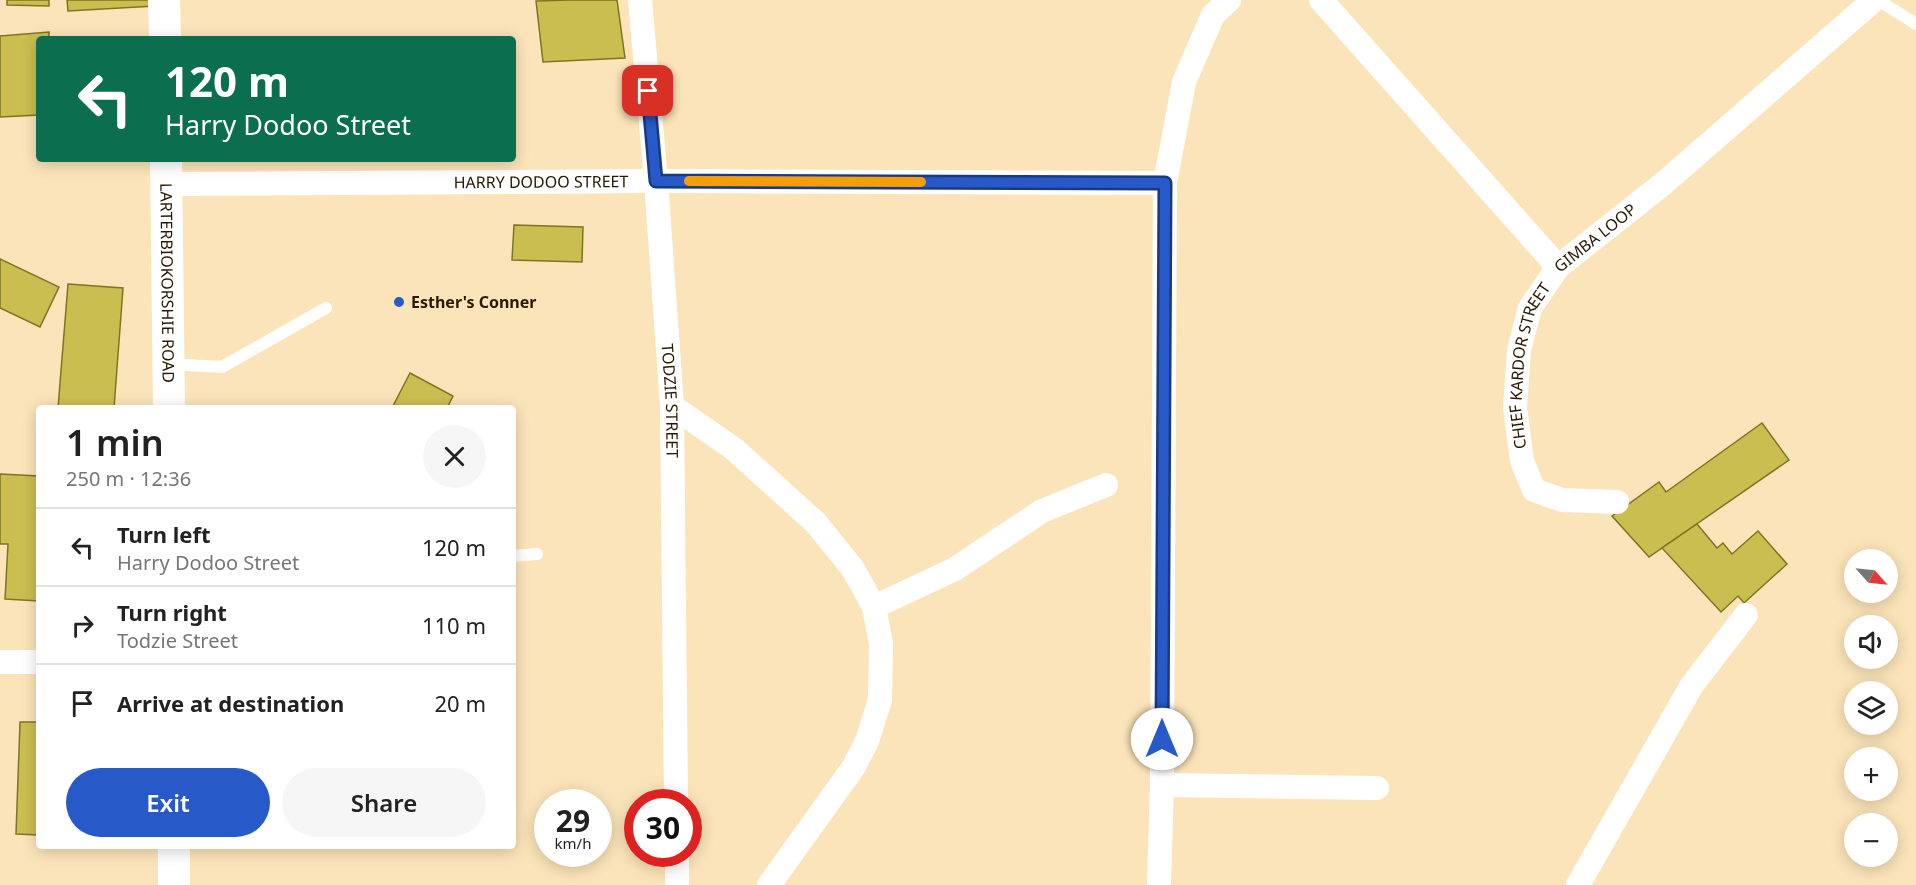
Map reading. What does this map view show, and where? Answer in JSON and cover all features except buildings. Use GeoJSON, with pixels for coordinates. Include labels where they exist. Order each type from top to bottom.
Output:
{"type":"FeatureCollection","features":[{"type":"Feature","properties":{"kind":"street"},"geometry":{"type":"LineString","coordinates":[[164,0],[165,36]]}},
{"type":"Feature","properties":{"kind":"street","name":"TODZIE STREET"},"geometry":{"type":"LineString","coordinates":[[640,0],[672,406],[676,789]]}},
{"type":"Feature","properties":{"kind":"street"},"geometry":{"type":"LineString","coordinates":[[1160,885],[1165,183],[1184,82],[1213,15],[1229,0]]}},
{"type":"Feature","properties":{"kind":"street","name":"GIMBA LOOP"},"geometry":{"type":"LineString","coordinates":[[1321,0],[1558,267],[1664,183],[1874,0]]}},
{"type":"Feature","properties":{"kind":"street","name":"HARRY DODOO STREET"},"geometry":{"type":"LineString","coordinates":[[167,172],[656,181],[1165,183]]}},
{"type":"Feature","properties":{"kind":"street","name":"LARTERBIOKORSHIE ROAD"},"geometry":{"type":"LineString","coordinates":[[167,172],[169,405]]}},
{"type":"Feature","properties":{"kind":"street","name":"CHIEF KARDOR STREET"},"geometry":{"type":"LineString","coordinates":[[1558,267],[1530,308],[1520,350],[1515,408],[1522,461],[1534,490],[1563,500],[1617,502]]}},
{"type":"Feature","properties":{"kind":"street"},"geometry":{"type":"LineString","coordinates":[[672,406],[734,449],[816,523],[853,569],[874,607],[880,644],[880,700],[867,741],[853,768],[769,885]]}},
{"type":"Feature","properties":{"kind":"street"},"geometry":{"type":"LineString","coordinates":[[874,607],[955,569],[1042,511],[1106,485]]}},
{"type":"Feature","properties":{"kind":"street"},"geometry":{"type":"LineString","coordinates":[[1578,885],[1692,685],[1746,615]]}},
{"type":"Feature","properties":{"kind":"street"},"geometry":{"type":"LineString","coordinates":[[0,662],[36,662]]}},
{"type":"Feature","properties":{"kind":"street"},"geometry":{"type":"LineString","coordinates":[[1162,785],[1377,788]]}},
{"type":"Feature","properties":{"kind":"street"},"geometry":{"type":"LineString","coordinates":[[174,849],[174,885]]}},
{"type":"Feature","properties":{"kind":"street"},"geometry":{"type":"LineString","coordinates":[[677,867],[677,885]]}},
{"type":"Feature","properties":{"kind":"lane"},"geometry":{"type":"LineString","coordinates":[[1878,0],[1916,24]]}},
{"type":"Feature","properties":{"kind":"lane"},"geometry":{"type":"LineString","coordinates":[[168,364],[222,367],[326,308]]}},
{"type":"Feature","properties":{"kind":"lane"},"geometry":{"type":"LineString","coordinates":[[516,556],[537,554]]}},
{"type":"Feature","properties":{"kind":"slow traffic"},"geometry":{"type":"LineString","coordinates":[[689,181],[921,182]]}},
{"type":"Feature","properties":{"kind":"place","name":"Esther's Conner"},"geometry":{"type":"Point","coordinates":[399,302]}},
{"type":"Feature","properties":{"kind":"route"},"geometry":{"type":"LineString","coordinates":[[648,91],[656,181],[1165,183],[1162,739]]}}]}
